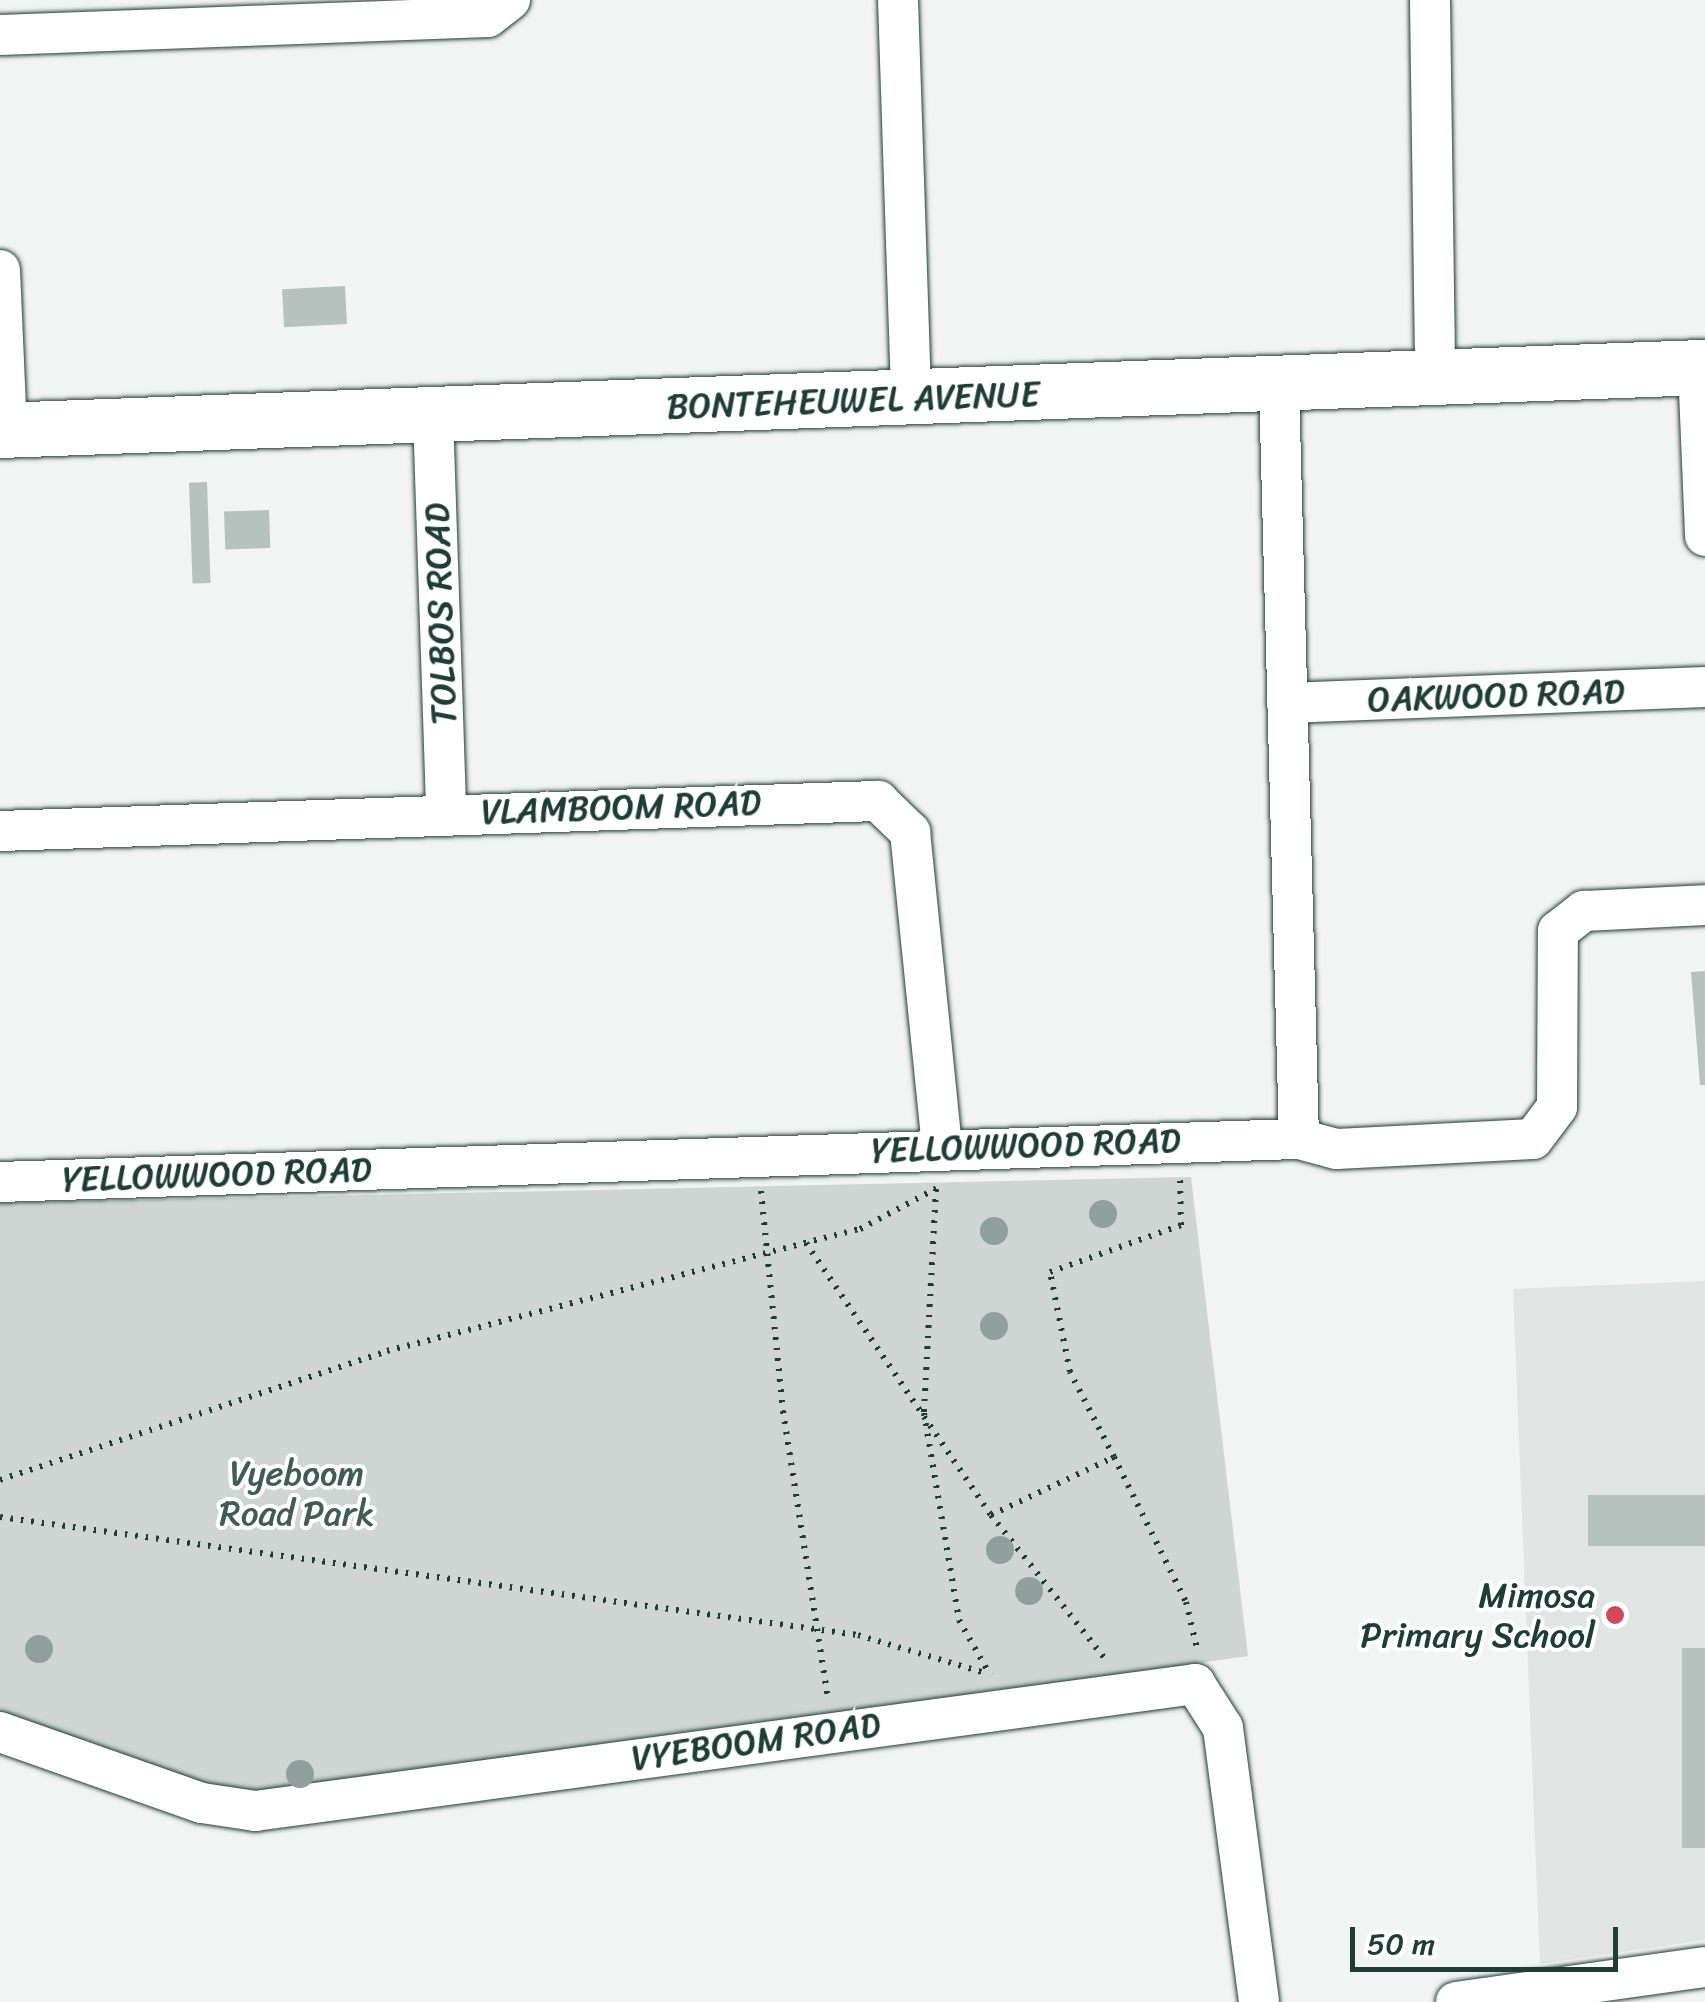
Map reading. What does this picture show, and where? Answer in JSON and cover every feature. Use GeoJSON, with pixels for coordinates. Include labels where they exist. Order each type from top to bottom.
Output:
{"type":"FeatureCollection","features":[{"type":"Feature","properties":{"kind":"street"},"geometry":{"type":"LineString","coordinates":[[0,35],[176,14],[488,17],[510,0]]}},
{"type":"Feature","properties":{"kind":"street"},"geometry":{"type":"LineString","coordinates":[[898,0],[911,399]]}},
{"type":"Feature","properties":{"kind":"street"},"geometry":{"type":"LineString","coordinates":[[1430,2],[1435,347]]}},
{"type":"Feature","properties":{"kind":"street"},"geometry":{"type":"LineString","coordinates":[[0,270],[3,430]]}},
{"type":"Feature","properties":{"kind":"street"},"geometry":{"type":"LineString","coordinates":[[1701,367],[1705,536]]}},
{"type":"Feature","properties":{"kind":"street","name":"BONTEHEUWEL AVENUE"},"geometry":{"type":"LineString","coordinates":[[3,430],[1279,386],[1701,367]]}},
{"type":"Feature","properties":{"kind":"street"},"geometry":{"type":"LineString","coordinates":[[1279,386],[1299,1139]]}},
{"type":"Feature","properties":{"kind":"street","name":"TOLBOS ROAD"},"geometry":{"type":"LineString","coordinates":[[433,414],[446,813]]}},
{"type":"Feature","properties":{"kind":"street","name":"OAKWOOD ROAD"},"geometry":{"type":"LineString","coordinates":[[1287,704],[1705,686]]}},
{"type":"Feature","properties":{"kind":"street","name":"VLAMBOOM ROAD"},"geometry":{"type":"LineString","coordinates":[[0,830],[848,799],[898,812],[910,832],[950,1148]]}},
{"type":"Feature","properties":{"kind":"street","name":"YELLOWWOOD ROAD"},"geometry":{"type":"LineString","coordinates":[[0,1182],[950,1148],[1299,1139],[1337,1149],[1533,1139],[1557,1107],[1558,930],[1584,911],[1705,906]]}},
{"type":"Feature","properties":{"kind":"street","name":"VYEBOOM ROAD"},"geometry":{"type":"LineString","coordinates":[[0,1732],[202,1803],[255,1811],[1127,1688],[1195,1684],[1216,1708],[1259,2002]]}},
{"type":"Feature","properties":{"kind":"street"},"geometry":{"type":"LineString","coordinates":[[1456,2002],[1705,1967]]}},
{"type":"Feature","properties":{"kind":"path"},"geometry":{"type":"LineString","coordinates":[[950,1148],[936,1190],[924,1412],[959,1620],[990,1674]]}},
{"type":"Feature","properties":{"kind":"path"},"geometry":{"type":"LineString","coordinates":[[757,1154],[814,1628],[832,1730]]}},
{"type":"Feature","properties":{"kind":"path"},"geometry":{"type":"LineString","coordinates":[[0,1480],[387,1351],[860,1229],[936,1190]]}},
{"type":"Feature","properties":{"kind":"path"},"geometry":{"type":"LineString","coordinates":[[1181,1225],[1050,1272],[1070,1372],[1186,1602]]}},
{"type":"Feature","properties":{"kind":"path"},"geometry":{"type":"LineString","coordinates":[[806,1243],[991,1515],[1127,1688]]}},
{"type":"Feature","properties":{"kind":"path"},"geometry":{"type":"LineString","coordinates":[[991,1515],[1114,1456]]}},
{"type":"Feature","properties":{"kind":"path"},"geometry":{"type":"LineString","coordinates":[[0,1516],[814,1628],[990,1674],[1016,1685],[1025,1702]]}},
{"type":"Feature","properties":{"kind":"shaded area","name":"Mimosa Primary School"},"geometry":{"type":"Polygon","coordinates":[[[1705,1281],[1705,1940],[1540,1964],[1513,1289],[1705,1281]]]}},
{"type":"Feature","properties":{"kind":"green space","name":"Vyeboom Road Park"},"geometry":{"type":"Polygon","coordinates":[[[1191,1177],[1248,1656],[240,1800],[0,1719],[0,1203],[1191,1177]]]}},
{"type":"Feature","properties":{"kind":"building"},"geometry":{"type":"Polygon","coordinates":[[[345,286],[347,324],[284,327],[282,289],[345,286]]]}},
{"type":"Feature","properties":{"kind":"building"},"geometry":{"type":"Polygon","coordinates":[[[207,482],[211,583],[193,584],[189,483],[207,482]]]}},
{"type":"Feature","properties":{"kind":"building"},"geometry":{"type":"Polygon","coordinates":[[[269,510],[270,548],[225,550],[224,512],[269,510]]]}},
{"type":"Feature","properties":{"kind":"building"},"geometry":{"type":"Polygon","coordinates":[[[1705,971],[1705,1085],[1700,1085],[1691,972],[1705,971]]]}},
{"type":"Feature","properties":{"kind":"building"},"geometry":{"type":"Polygon","coordinates":[[[1588,1495],[1705,1495],[1705,1546],[1588,1546],[1588,1495]]]}},
{"type":"Feature","properties":{"kind":"building"},"geometry":{"type":"Polygon","coordinates":[[[1682,1648],[1705,1648],[1705,1848],[1682,1848],[1682,1648]]]}},
{"type":"Feature","properties":{"kind":"place","name":"Mimosa Primary School"},"geometry":{"type":"Point","coordinates":[1615,1615]}}]}
